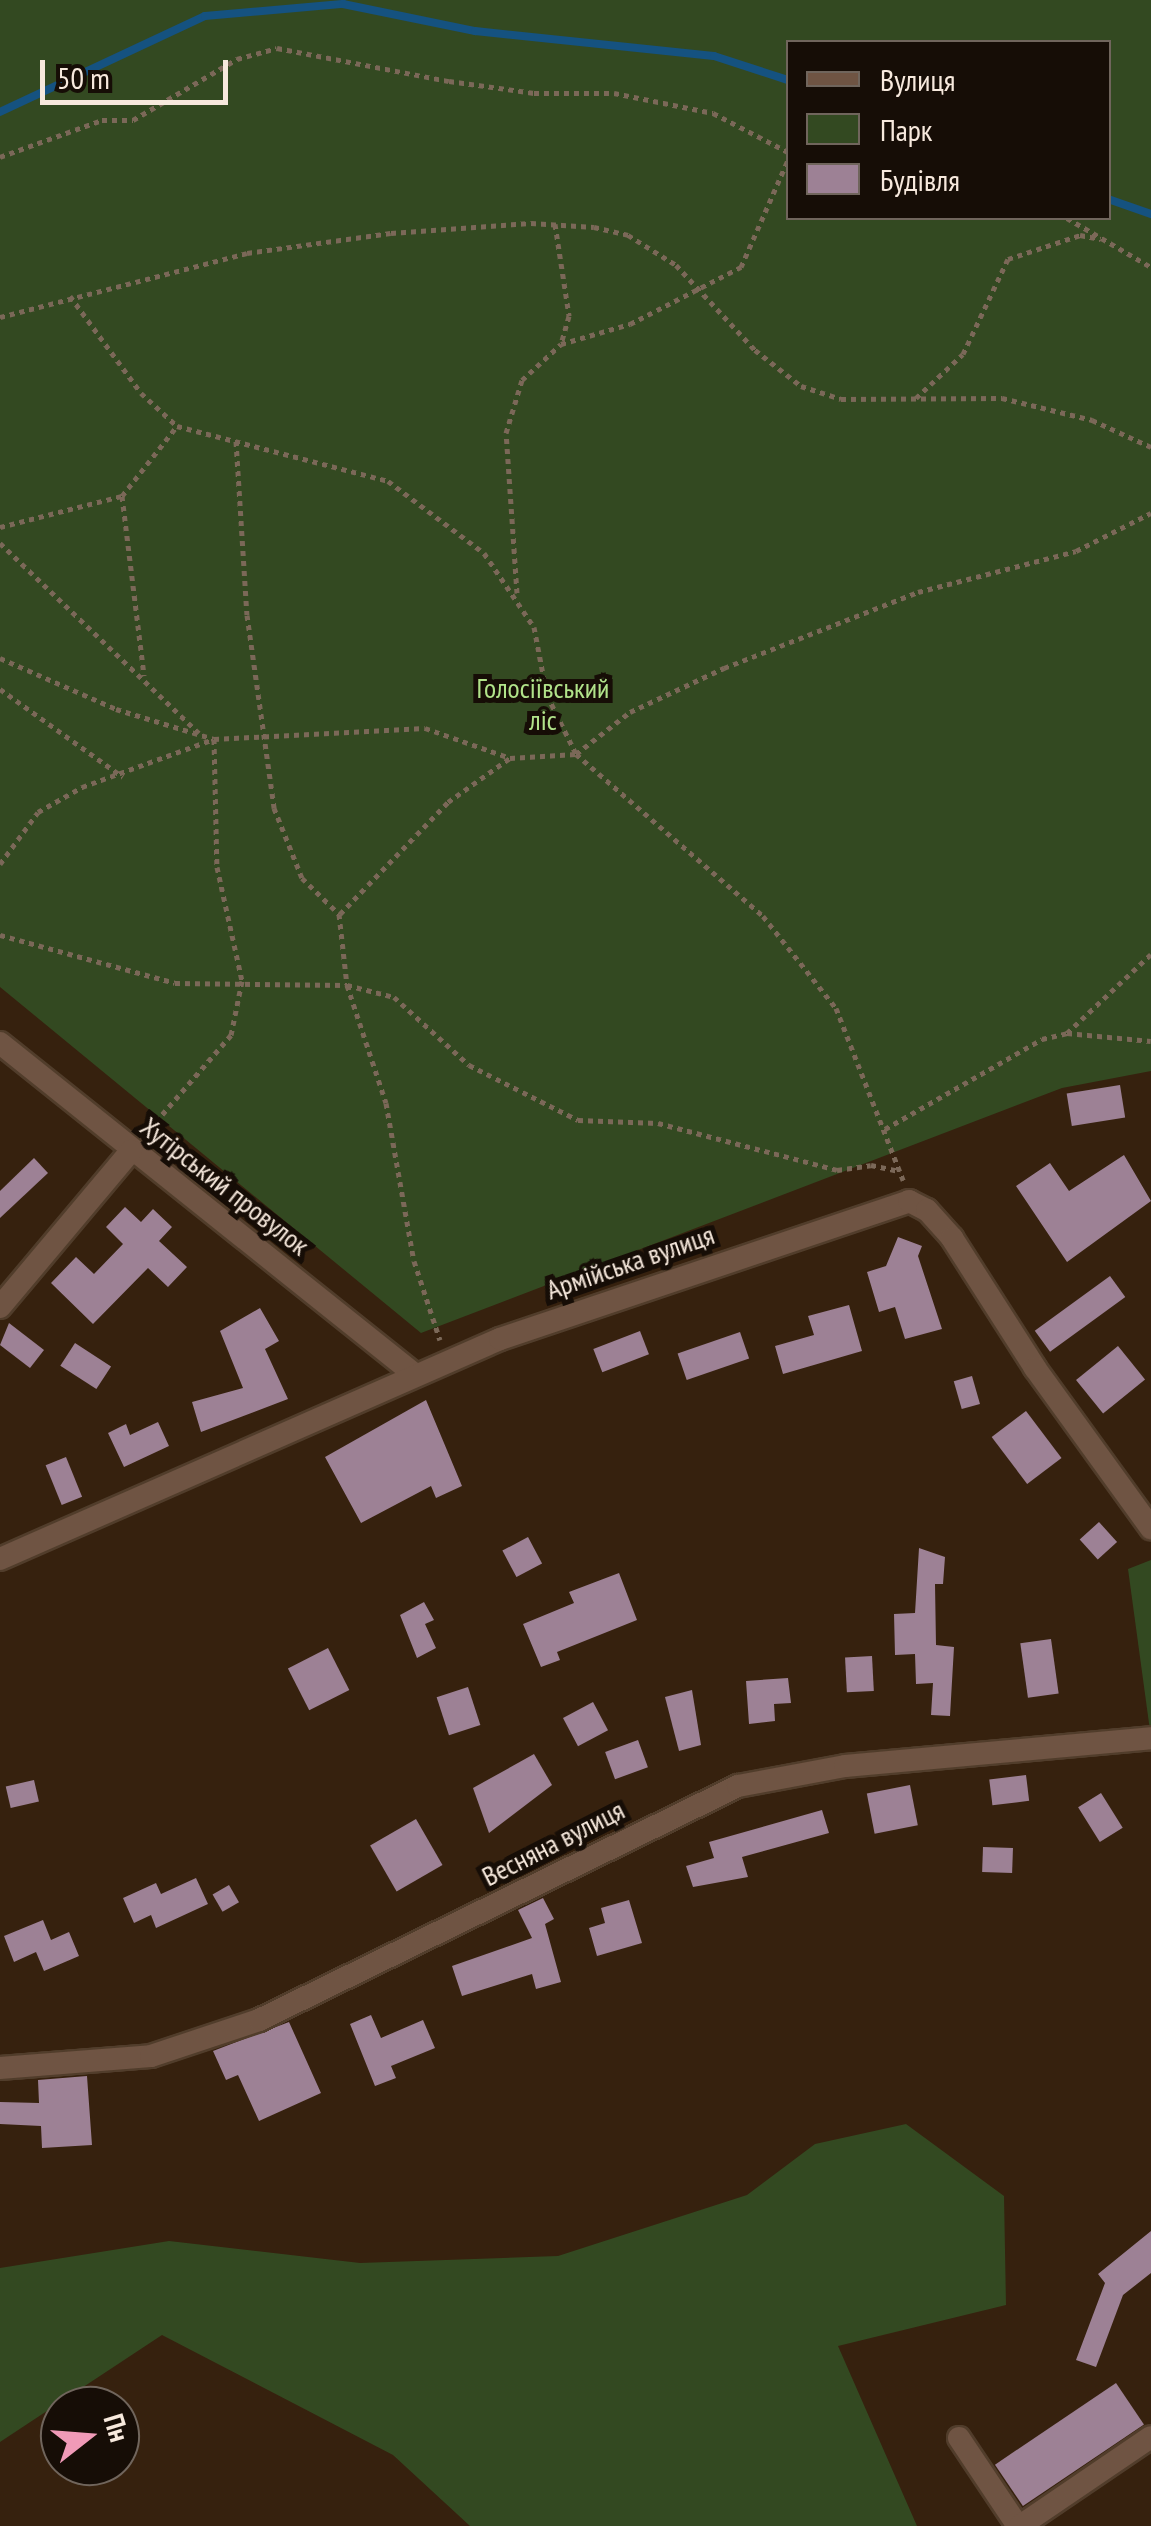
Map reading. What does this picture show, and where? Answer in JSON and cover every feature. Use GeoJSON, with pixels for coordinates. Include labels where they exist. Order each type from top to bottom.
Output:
{"type":"FeatureCollection","features":[{"type":"Feature","properties":{"kind":"street","name":"Хутірський провулок"},"geometry":{"type":"LineString","coordinates":[[0,1044],[414,1374]]}},
{"type":"Feature","properties":{"kind":"street"},"geometry":{"type":"LineString","coordinates":[[0,1307],[130,1151]]}},
{"type":"Feature","properties":{"kind":"street"},"geometry":{"type":"LineString","coordinates":[[909,1201],[928,1210],[952,1238],[1035,1368],[1151,1528]]}},
{"type":"Feature","properties":{"kind":"street","name":"Армійська вулиця"},"geometry":{"type":"LineString","coordinates":[[0,1559],[414,1374],[608,1300],[909,1201]]}},
{"type":"Feature","properties":{"kind":"street","name":"Весняна вулиця"},"geometry":{"type":"LineString","coordinates":[[0,2068],[151,2056],[259,2020],[738,1786],[846,1766],[1151,1738]]}},
{"type":"Feature","properties":{"kind":"street"},"geometry":{"type":"LineString","coordinates":[[959,2438],[1019,2526],[1151,2436]]}},
{"type":"Feature","properties":{"kind":"path"},"geometry":{"type":"LineString","coordinates":[[0,157],[102,120],[133,120],[237,59],[277,48],[448,81],[534,93],[614,94],[713,113],[786,151]]}},
{"type":"Feature","properties":{"kind":"path"},"geometry":{"type":"LineString","coordinates":[[518,596],[506,433],[522,380],[560,344],[630,324],[741,267],[764,228],[786,166]]}},
{"type":"Feature","properties":{"kind":"path"},"geometry":{"type":"LineString","coordinates":[[1070,220],[1151,267]]}},
{"type":"Feature","properties":{"kind":"path"},"geometry":{"type":"LineString","coordinates":[[554,224],[569,316],[560,344]]}},
{"type":"Feature","properties":{"kind":"path"},"geometry":{"type":"LineString","coordinates":[[0,316],[246,253],[391,233],[554,224],[628,235],[676,265],[801,386],[842,400],[1002,398],[1092,420],[1151,448]]}},
{"type":"Feature","properties":{"kind":"path"},"geometry":{"type":"LineString","coordinates":[[913,400],[962,354],[1008,259],[1080,235],[1102,239]]}},
{"type":"Feature","properties":{"kind":"path"},"geometry":{"type":"LineString","coordinates":[[70,296],[142,393],[177,426],[388,481],[484,553],[518,596],[534,628],[547,695],[576,754],[764,916],[836,1008],[886,1129],[909,1201]]}},
{"type":"Feature","properties":{"kind":"path"},"geometry":{"type":"LineString","coordinates":[[0,527],[122,496],[177,426]]}},
{"type":"Feature","properties":{"kind":"path"},"geometry":{"type":"LineString","coordinates":[[236,440],[246,615],[274,808],[302,878],[339,914],[347,985],[386,1103],[426,1311],[442,1338],[414,1374]]}},
{"type":"Feature","properties":{"kind":"path"},"geometry":{"type":"LineString","coordinates":[[122,496],[144,676]]}},
{"type":"Feature","properties":{"kind":"path"},"geometry":{"type":"LineString","coordinates":[[0,864],[38,812],[82,787],[122,777],[214,739],[266,732],[425,728],[510,758],[576,754],[630,712],[724,668],[918,592],[1076,551],[1151,513]]}},
{"type":"Feature","properties":{"kind":"path"},"geometry":{"type":"LineString","coordinates":[[0,542],[144,676],[201,735]]}},
{"type":"Feature","properties":{"kind":"path"},"geometry":{"type":"LineString","coordinates":[[0,658],[116,709],[214,739]]}},
{"type":"Feature","properties":{"kind":"path"},"geometry":{"type":"LineString","coordinates":[[0,689],[122,777]]}},
{"type":"Feature","properties":{"kind":"path"},"geometry":{"type":"LineString","coordinates":[[130,1151],[231,1036],[242,981],[217,867],[214,739]]}},
{"type":"Feature","properties":{"kind":"path"},"geometry":{"type":"LineString","coordinates":[[339,914],[448,802],[510,758]]}},
{"type":"Feature","properties":{"kind":"path"},"geometry":{"type":"LineString","coordinates":[[0,936],[175,983],[347,985],[394,997],[469,1065],[578,1120],[658,1123],[837,1170],[900,1170]]}},
{"type":"Feature","properties":{"kind":"path"},"geometry":{"type":"LineString","coordinates":[[886,1129],[978,1072],[1067,1034],[1151,954]]}},
{"type":"Feature","properties":{"kind":"path"},"geometry":{"type":"LineString","coordinates":[[1067,1034],[1151,1041]]}},
{"type":"Feature","properties":{"kind":"green space","name":"Голосіївський ліс"},"geometry":{"type":"Polygon","coordinates":[[[0,0],[1151,0],[1151,1071],[1062,1088],[421,1333],[0,987],[0,0]]]}},
{"type":"Feature","properties":{"kind":"green space"},"geometry":{"type":"Polygon","coordinates":[[[1151,1560],[1151,1738],[1128,1569],[1151,1560]]]}},
{"type":"Feature","properties":{"kind":"green space"},"geometry":{"type":"Polygon","coordinates":[[[906,2124],[1004,2196],[1006,2305],[838,2346],[917,2526],[470,2526],[393,2455],[162,2335],[85,2386],[40,2386],[40,2416],[0,2442],[0,2268],[169,2241],[360,2263],[558,2256],[747,2195],[815,2144],[906,2124]]]}},
{"type":"Feature","properties":{"kind":"building"},"geometry":{"type":"Polygon","coordinates":[[[1120,1085],[1125,1118],[1072,1126],[1067,1093],[1120,1085]]]}},
{"type":"Feature","properties":{"kind":"building"},"geometry":{"type":"Polygon","coordinates":[[[1124,1155],[1151,1201],[1067,1262],[1016,1186],[1050,1163],[1069,1191],[1124,1155]]]}},
{"type":"Feature","properties":{"kind":"building"},"geometry":{"type":"Polygon","coordinates":[[[34,1158],[48,1173],[0,1218],[0,1191],[34,1158]]]}},
{"type":"Feature","properties":{"kind":"building"},"geometry":{"type":"Polygon","coordinates":[[[125,1207],[141,1222],[153,1209],[172,1227],[159,1241],[187,1267],[168,1287],[148,1268],[93,1324],[51,1283],[76,1257],[94,1274],[123,1244],[106,1227],[125,1207]]]}},
{"type":"Feature","properties":{"kind":"building"},"geometry":{"type":"Polygon","coordinates":[[[898,1237],[922,1246],[918,1256],[942,1329],[905,1339],[895,1307],[879,1312],[867,1272],[886,1266],[898,1237]]]}},
{"type":"Feature","properties":{"kind":"building"},"geometry":{"type":"Polygon","coordinates":[[[1110,1276],[1125,1297],[1050,1352],[1035,1331],[1110,1276]]]}},
{"type":"Feature","properties":{"kind":"building"},"geometry":{"type":"Polygon","coordinates":[[[849,1305],[862,1351],[783,1374],[775,1346],[814,1335],[808,1316],[849,1305]]]}},
{"type":"Feature","properties":{"kind":"building"},"geometry":{"type":"Polygon","coordinates":[[[260,1308],[279,1341],[265,1349],[288,1399],[201,1432],[192,1402],[243,1388],[220,1331],[260,1308]]]}},
{"type":"Feature","properties":{"kind":"building"},"geometry":{"type":"Polygon","coordinates":[[[9,1323],[44,1350],[30,1368],[0,1345],[9,1323]]]}},
{"type":"Feature","properties":{"kind":"building"},"geometry":{"type":"Polygon","coordinates":[[[640,1331],[649,1354],[602,1372],[593,1349],[640,1331]]]}},
{"type":"Feature","properties":{"kind":"building"},"geometry":{"type":"Polygon","coordinates":[[[740,1332],[749,1358],[687,1380],[678,1353],[740,1332]]]}},
{"type":"Feature","properties":{"kind":"building"},"geometry":{"type":"Polygon","coordinates":[[[75,1343],[111,1366],[96,1389],[60,1366],[75,1343]]]}},
{"type":"Feature","properties":{"kind":"building"},"geometry":{"type":"Polygon","coordinates":[[[1118,1346],[1145,1379],[1103,1413],[1076,1380],[1118,1346]]]}},
{"type":"Feature","properties":{"kind":"building"},"geometry":{"type":"Polygon","coordinates":[[[972,1376],[980,1404],[962,1409],[954,1381],[972,1376]]]}},
{"type":"Feature","properties":{"kind":"building"},"geometry":{"type":"Polygon","coordinates":[[[426,1400],[462,1486],[436,1498],[431,1486],[361,1523],[325,1457],[426,1400]]]}},
{"type":"Feature","properties":{"kind":"building"},"geometry":{"type":"Polygon","coordinates":[[[1026,1411],[1062,1458],[1027,1484],[992,1437],[1026,1411]]]}},
{"type":"Feature","properties":{"kind":"building"},"geometry":{"type":"Polygon","coordinates":[[[158,1422],[169,1446],[124,1467],[108,1433],[126,1424],[130,1435],[158,1422]]]}},
{"type":"Feature","properties":{"kind":"building"},"geometry":{"type":"Polygon","coordinates":[[[66,1457],[82,1497],[62,1505],[46,1465],[66,1457]]]}},
{"type":"Feature","properties":{"kind":"building"},"geometry":{"type":"Polygon","coordinates":[[[1099,1522],[1117,1542],[1098,1559],[1080,1539],[1099,1522]]]}},
{"type":"Feature","properties":{"kind":"building"},"geometry":{"type":"Polygon","coordinates":[[[528,1537],[542,1563],[516,1577],[502,1551],[528,1537]]]}},
{"type":"Feature","properties":{"kind":"building"},"geometry":{"type":"Polygon","coordinates":[[[919,1548],[945,1557],[943,1584],[935,1584],[936,1645],[954,1647],[950,1716],[931,1715],[933,1683],[916,1684],[915,1654],[895,1655],[894,1614],[915,1613],[919,1548]]]}},
{"type":"Feature","properties":{"kind":"building"},"geometry":{"type":"Polygon","coordinates":[[[619,1573],[637,1620],[557,1652],[560,1660],[541,1667],[523,1624],[574,1603],[569,1592],[619,1573]]]}},
{"type":"Feature","properties":{"kind":"building"},"geometry":{"type":"Polygon","coordinates":[[[424,1602],[434,1620],[425,1624],[436,1648],[417,1658],[400,1615],[424,1602]]]}},
{"type":"Feature","properties":{"kind":"building"},"geometry":{"type":"Polygon","coordinates":[[[1051,1639],[1059,1693],[1028,1698],[1020,1643],[1051,1639]]]}},
{"type":"Feature","properties":{"kind":"building"},"geometry":{"type":"Polygon","coordinates":[[[328,1648],[349,1690],[309,1710],[288,1668],[328,1648]]]}},
{"type":"Feature","properties":{"kind":"building"},"geometry":{"type":"Polygon","coordinates":[[[872,1656],[874,1691],[847,1692],[845,1657],[872,1656]]]}},
{"type":"Feature","properties":{"kind":"building"},"geometry":{"type":"Polygon","coordinates":[[[788,1678],[791,1703],[774,1704],[775,1721],[749,1724],[746,1681],[788,1678]]]}},
{"type":"Feature","properties":{"kind":"building"},"geometry":{"type":"Polygon","coordinates":[[[468,1687],[480,1725],[449,1735],[437,1697],[468,1687]]]}},
{"type":"Feature","properties":{"kind":"building"},"geometry":{"type":"Polygon","coordinates":[[[692,1690],[701,1745],[679,1751],[665,1697],[692,1690]]]}},
{"type":"Feature","properties":{"kind":"building"},"geometry":{"type":"Polygon","coordinates":[[[593,1702],[608,1730],[578,1746],[563,1718],[593,1702]]]}},
{"type":"Feature","properties":{"kind":"building"},"geometry":{"type":"Polygon","coordinates":[[[638,1740],[648,1767],[615,1779],[605,1752],[638,1740]]]}},
{"type":"Feature","properties":{"kind":"building"},"geometry":{"type":"Polygon","coordinates":[[[534,1754],[552,1785],[489,1833],[473,1788],[534,1754]]]}},
{"type":"Feature","properties":{"kind":"building"},"geometry":{"type":"Polygon","coordinates":[[[1026,1775],[1029,1801],[992,1805],[989,1780],[1026,1775]]]}},
{"type":"Feature","properties":{"kind":"building"},"geometry":{"type":"Polygon","coordinates":[[[34,1780],[39,1801],[11,1808],[6,1787],[34,1780]]]}},
{"type":"Feature","properties":{"kind":"building"},"geometry":{"type":"Polygon","coordinates":[[[910,1785],[918,1825],[875,1834],[867,1793],[910,1785]]]}},
{"type":"Feature","properties":{"kind":"building"},"geometry":{"type":"Polygon","coordinates":[[[1101,1793],[1123,1828],[1100,1842],[1078,1807],[1101,1793]]]}},
{"type":"Feature","properties":{"kind":"building"},"geometry":{"type":"Polygon","coordinates":[[[822,1810],[829,1833],[742,1857],[748,1877],[693,1887],[686,1866],[714,1858],[709,1842],[822,1810]]]}},
{"type":"Feature","properties":{"kind":"building"},"geometry":{"type":"Polygon","coordinates":[[[416,1819],[442,1865],[397,1891],[370,1846],[416,1819]]]}},
{"type":"Feature","properties":{"kind":"building"},"geometry":{"type":"Polygon","coordinates":[[[983,1847],[1013,1848],[1012,1873],[982,1872],[983,1847]]]}},
{"type":"Feature","properties":{"kind":"building"},"geometry":{"type":"Polygon","coordinates":[[[196,1878],[208,1904],[156,1928],[151,1915],[134,1923],[123,1898],[156,1883],[161,1894],[196,1878]]]}},
{"type":"Feature","properties":{"kind":"building"},"geometry":{"type":"Polygon","coordinates":[[[229,1885],[239,1902],[223,1912],[213,1895],[229,1885]]]}},
{"type":"Feature","properties":{"kind":"building"},"geometry":{"type":"Polygon","coordinates":[[[543,1898],[554,1919],[545,1924],[561,1982],[536,1989],[532,1974],[462,1996],[452,1966],[532,1938],[518,1910],[543,1898]]]}},
{"type":"Feature","properties":{"kind":"building"},"geometry":{"type":"Polygon","coordinates":[[[629,1900],[642,1943],[597,1956],[589,1928],[605,1923],[601,1908],[629,1900]]]}},
{"type":"Feature","properties":{"kind":"building"},"geometry":{"type":"Polygon","coordinates":[[[43,1920],[51,1940],[69,1932],[79,1956],[44,1971],[36,1952],[14,1962],[4,1936],[43,1920]]]}},
{"type":"Feature","properties":{"kind":"building"},"geometry":{"type":"Polygon","coordinates":[[[371,2015],[381,2038],[423,2020],[435,2048],[391,2066],[396,2078],[375,2086],[350,2024],[371,2015]]]}},
{"type":"Feature","properties":{"kind":"building"},"geometry":{"type":"Polygon","coordinates":[[[289,2022],[321,2093],[259,2121],[238,2075],[226,2080],[213,2051],[289,2022]]]}},
{"type":"Feature","properties":{"kind":"building"},"geometry":{"type":"Polygon","coordinates":[[[87,2076],[92,2145],[42,2148],[41,2126],[0,2124],[0,2102],[39,2103],[38,2080],[87,2076]]]}},
{"type":"Feature","properties":{"kind":"building"},"geometry":{"type":"Polygon","coordinates":[[[1151,2231],[1151,2273],[1123,2295],[1096,2367],[1076,2360],[1105,2283],[1098,2274],[1151,2231]]]}},
{"type":"Feature","properties":{"kind":"building"},"geometry":{"type":"Polygon","coordinates":[[[1116,2383],[1144,2424],[1023,2506],[995,2465],[1116,2383]]]}},
{"type":"Feature","properties":{"kind":"waterway"},"geometry":{"type":"LineString","coordinates":[[0,112],[205,16],[343,4],[475,31],[714,56],[786,79]]}},
{"type":"Feature","properties":{"kind":"waterway"},"geometry":{"type":"LineString","coordinates":[[1111,200],[1151,214]]}}]}
